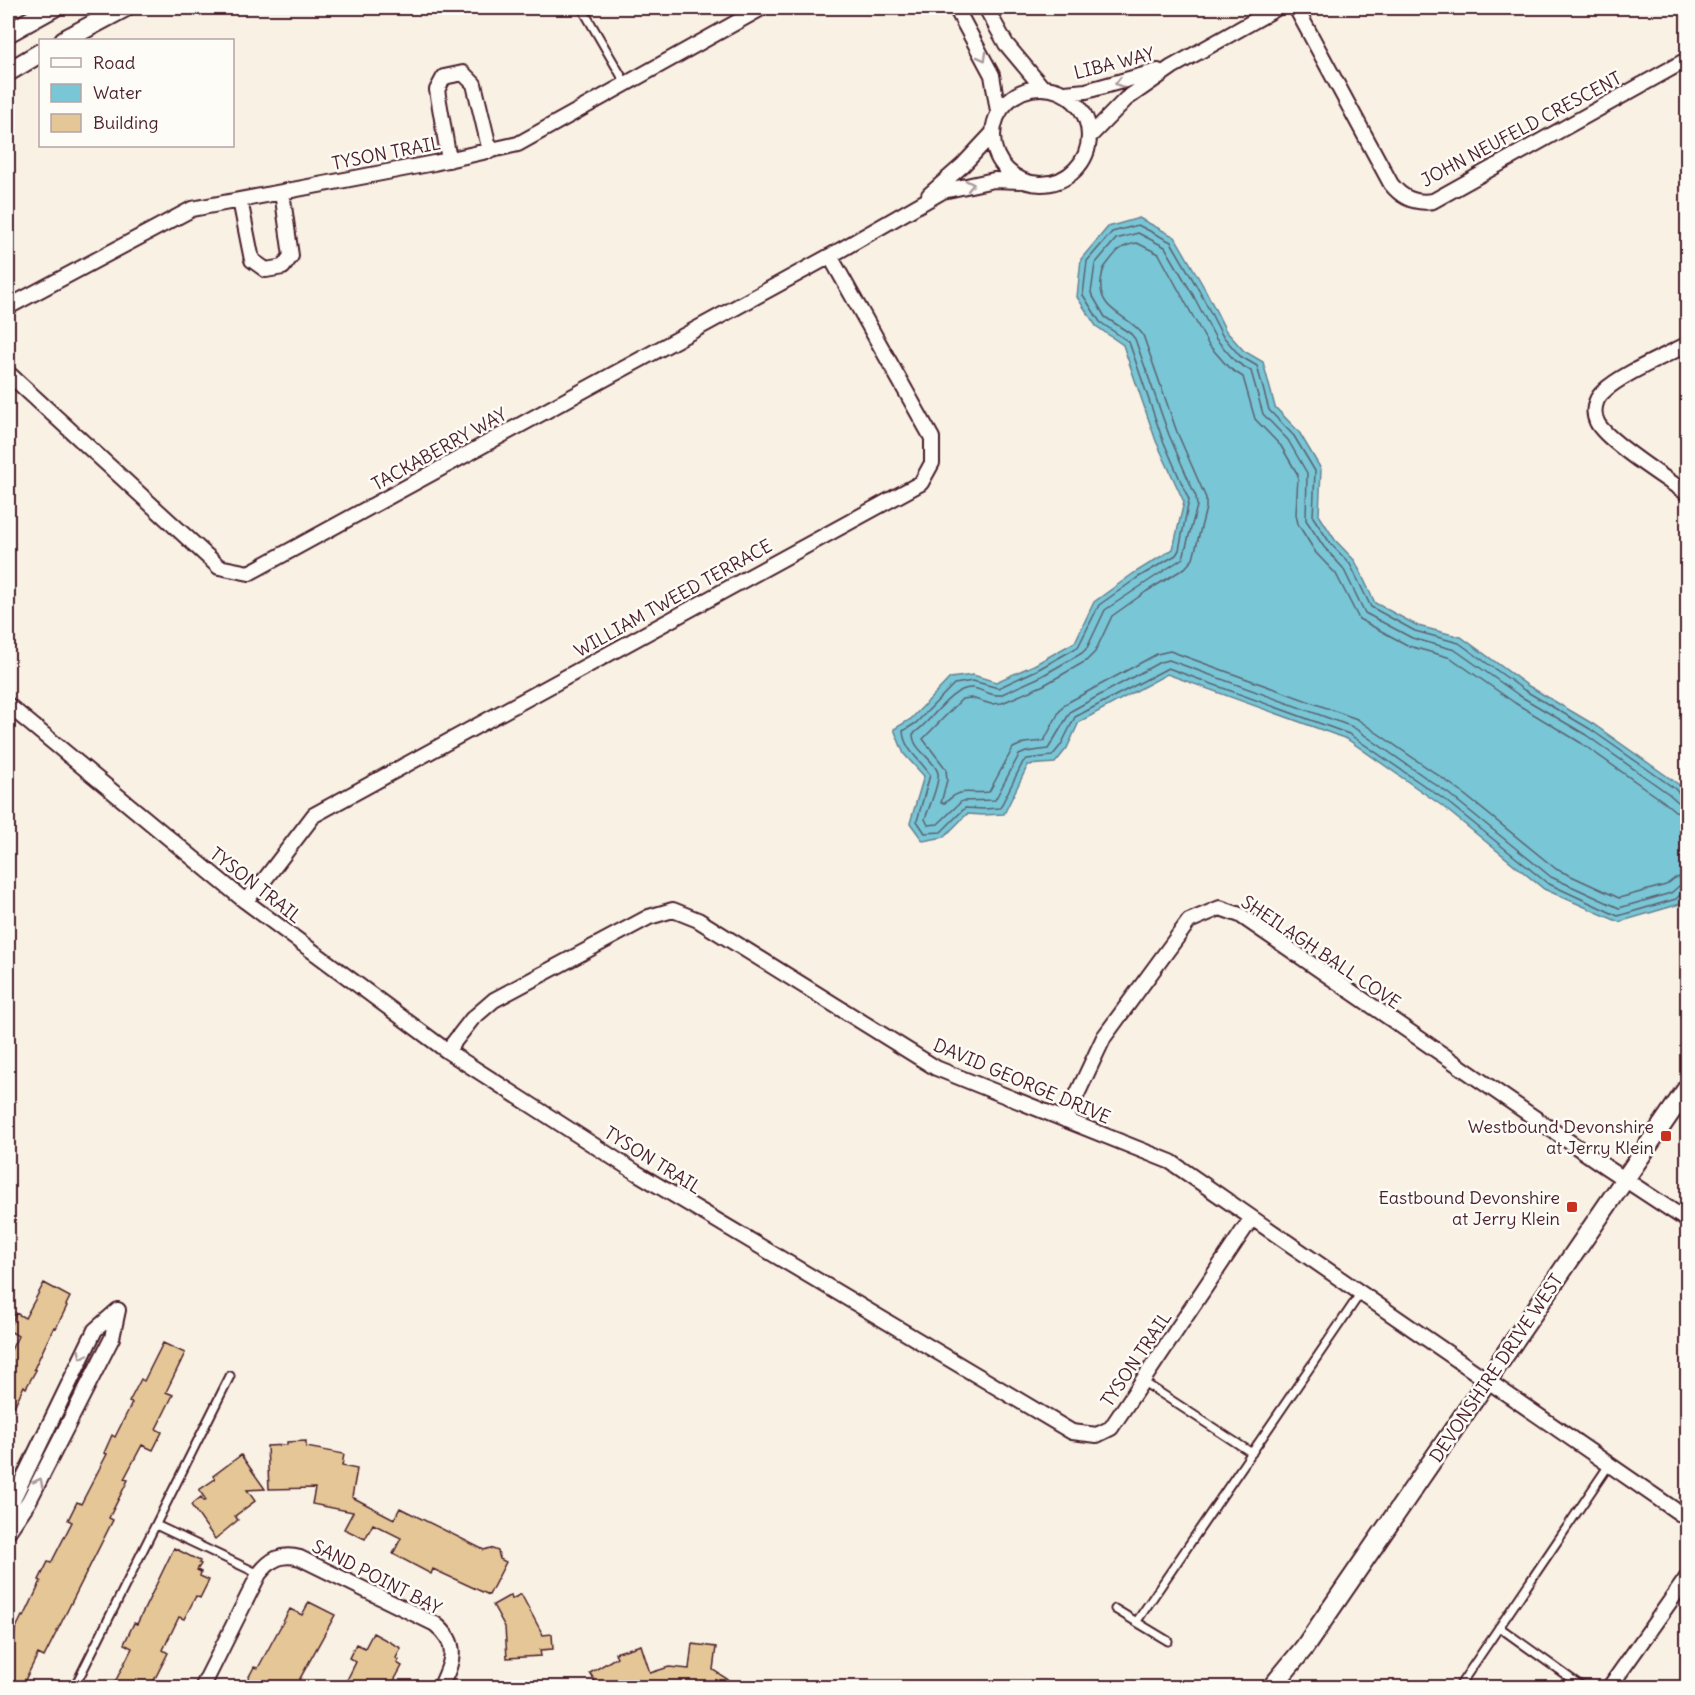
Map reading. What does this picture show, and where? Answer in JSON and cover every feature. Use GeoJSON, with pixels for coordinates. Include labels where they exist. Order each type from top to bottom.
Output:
{"type":"FeatureCollection","features":[{"type":"Feature","properties":{"kind":"street"},"geometry":{"type":"LineString","coordinates":[[8,33],[53,8]]}},
{"type":"Feature","properties":{"kind":"street"},"geometry":{"type":"LineString","coordinates":[[66,39],[124,8]]}},
{"type":"Feature","properties":{"kind":"street","name":"TYSON TRAIL"},"geometry":{"type":"LineString","coordinates":[[8,308],[192,209],[449,160],[518,144],[762,8]]}},
{"type":"Feature","properties":{"kind":"street"},"geometry":{"type":"LineString","coordinates":[[924,201],[991,135],[998,111],[992,75],[956,8]]}},
{"type":"Feature","properties":{"kind":"street"},"geometry":{"type":"LineString","coordinates":[[986,8],[1006,44],[1042,87]]}},
{"type":"Feature","properties":{"kind":"street","name":"LIBA WAY"},"geometry":{"type":"LineString","coordinates":[[1090,136],[1126,99],[1172,67],[1277,8]]}},
{"type":"Feature","properties":{"kind":"street","name":"JOHN NEUFELD CRESCENT"},"geometry":{"type":"LineString","coordinates":[[1296,8],[1391,184],[1398,192],[1415,201],[1433,201],[1688,59]]}},
{"type":"Feature","properties":{"kind":"street"},"geometry":{"type":"LineString","coordinates":[[8,72],[39,54]]}},
{"type":"Feature","properties":{"kind":"street","name":"LIBA WAY"},"geometry":{"type":"LineString","coordinates":[[1065,93],[1086,91],[1172,67]]}},
{"type":"Feature","properties":{"kind":"street"},"geometry":{"type":"LineString","coordinates":[[449,160],[437,90],[444,77],[463,74],[474,84],[490,151]]}},
{"type":"Feature","properties":{"kind":"street"},"geometry":{"type":"LineString","coordinates":[[924,201],[943,191],[994,180],[1020,181],[1044,186],[1067,178],[1084,160],[1090,136],[1083,111],[1065,93],[1042,87],[1017,93],[998,111]]}},
{"type":"Feature","properties":{"kind":"street"},"geometry":{"type":"LineString","coordinates":[[991,135],[999,162],[1020,181]]}},
{"type":"Feature","properties":{"kind":"street"},"geometry":{"type":"LineString","coordinates":[[240,200],[252,260],[266,270],[283,267],[291,256],[282,192]]}},
{"type":"Feature","properties":{"kind":"street","name":"TACKABERRY WAY"},"geometry":{"type":"LineString","coordinates":[[8,373],[219,567],[249,573],[830,256],[924,201]]}},
{"type":"Feature","properties":{"kind":"street","name":"WILLIAM TWEED TERRACE"},"geometry":{"type":"LineString","coordinates":[[245,901],[262,883],[314,815],[921,483],[932,463],[932,438],[830,256]]}},
{"type":"Feature","properties":{"kind":"street"},"geometry":{"type":"LineString","coordinates":[[1688,344],[1615,383],[1601,393],[1594,405],[1596,422],[1609,437],[1688,494]]}},
{"type":"Feature","properties":{"kind":"street","name":"TYSON TRAIL"},"geometry":{"type":"LineString","coordinates":[[8,705],[245,901],[447,1051],[637,1173],[1072,1432],[1097,1435],[1111,1428],[1251,1219]]}},
{"type":"Feature","properties":{"kind":"street","name":"SHEILAGH BALL COVE"},"geometry":{"type":"LineString","coordinates":[[1065,1120],[1104,1037],[1117,1019],[1189,921],[1220,908],[1240,915],[1688,1221]]}},
{"type":"Feature","properties":{"kind":"street","name":"DAVID GEORGE DRIVE"},"geometry":{"type":"LineString","coordinates":[[447,1051],[472,1019],[494,1000],[649,917],[673,910],[698,920],[936,1068],[1171,1162],[1688,1519]]}},
{"type":"Feature","properties":{"kind":"street","name":"DEVONSHIRE DRIVE WEST"},"geometry":{"type":"LineString","coordinates":[[1271,1688],[1304,1648],[1688,1087]]}},
{"type":"Feature","properties":{"kind":"street"},"geometry":{"type":"LineString","coordinates":[[8,1510],[95,1330],[118,1310],[112,1338],[29,1501],[8,1532]]}},
{"type":"Feature","properties":{"kind":"street","name":"SAND POINT BAY"},"geometry":{"type":"LineString","coordinates":[[202,1688],[259,1574],[267,1563],[278,1556],[287,1555],[300,1558],[443,1630],[450,1640],[453,1654],[440,1688]]}},
{"type":"Feature","properties":{"kind":"street"},"geometry":{"type":"LineString","coordinates":[[1609,1688],[1688,1576]]}},
{"type":"Feature","properties":{"kind":"street","name":"DEVONSHIRE DRIVE WEST"},"geometry":{"type":"LineString","coordinates":[[1284,1688],[1304,1648]]}},
{"type":"Feature","properties":{"kind":"lane"},"geometry":{"type":"LineString","coordinates":[[582,8],[626,84]]}},
{"type":"Feature","properties":{"kind":"lane"},"geometry":{"type":"LineString","coordinates":[[1137,1621],[1360,1293]]}},
{"type":"Feature","properties":{"kind":"lane"},"geometry":{"type":"LineString","coordinates":[[74,1688],[230,1376]]}},
{"type":"Feature","properties":{"kind":"lane"},"geometry":{"type":"LineString","coordinates":[[1142,1381],[1252,1453]]}},
{"type":"Feature","properties":{"kind":"lane"},"geometry":{"type":"LineString","coordinates":[[1458,1688],[1609,1465]]}},
{"type":"Feature","properties":{"kind":"lane"},"geometry":{"type":"LineString","coordinates":[[156,1525],[259,1574]]}},
{"type":"Feature","properties":{"kind":"lane"},"geometry":{"type":"LineString","coordinates":[[1115,1609],[1168,1641]]}},
{"type":"Feature","properties":{"kind":"lane"},"geometry":{"type":"LineString","coordinates":[[1499,1627],[1584,1688]]}},
{"type":"Feature","properties":{"kind":"water"},"geometry":{"type":"Polygon","coordinates":[[[1139,218],[1175,237],[1226,331],[1244,351],[1263,362],[1275,407],[1299,432],[1321,469],[1319,515],[1335,540],[1355,561],[1375,603],[1418,626],[1461,637],[1527,685],[1593,724],[1678,784],[1687,793],[1687,895],[1680,904],[1619,922],[1544,889],[1441,805],[1347,739],[1167,674],[1079,722],[1067,748],[1055,763],[1028,765],[1004,814],[967,814],[944,837],[923,841],[910,823],[924,776],[904,754],[894,729],[911,719],[950,678],[973,675],[996,682],[1034,665],[1075,642],[1094,602],[1173,549],[1184,502],[1156,441],[1123,345],[1096,326],[1077,297],[1081,259],[1108,227],[1139,218]]]}},
{"type":"Feature","properties":{"kind":"building"},"geometry":{"type":"Polygon","coordinates":[[[44,1283],[70,1297],[34,1369],[36,1370],[26,1388],[24,1386],[8,1419],[8,1356],[18,1336],[8,1330],[16,1313],[25,1318],[44,1283]]]}},
{"type":"Feature","properties":{"kind":"building"},"geometry":{"type":"Polygon","coordinates":[[[163,1343],[185,1353],[166,1392],[173,1395],[156,1429],[162,1432],[153,1450],[142,1445],[124,1479],[128,1480],[109,1518],[113,1520],[44,1657],[38,1654],[21,1688],[8,1688],[8,1649],[14,1632],[22,1616],[24,1617],[48,1562],[51,1563],[72,1522],[68,1520],[77,1502],[81,1504],[107,1454],[104,1453],[112,1435],[115,1437],[132,1403],[129,1402],[141,1379],[144,1381],[163,1343]]]}},
{"type":"Feature","properties":{"kind":"building"},"geometry":{"type":"Polygon","coordinates":[[[306,1441],[306,1447],[344,1454],[342,1466],[357,1469],[352,1497],[394,1519],[400,1508],[484,1550],[490,1548],[498,1551],[500,1559],[506,1562],[489,1595],[433,1569],[431,1574],[393,1554],[401,1538],[373,1524],[365,1539],[344,1529],[353,1512],[312,1504],[315,1488],[269,1489],[267,1446],[306,1441]]]}},
{"type":"Feature","properties":{"kind":"building"},"geometry":{"type":"Polygon","coordinates":[[[241,1455],[265,1489],[247,1490],[255,1501],[235,1516],[238,1520],[215,1539],[191,1505],[201,1497],[204,1501],[206,1500],[199,1490],[241,1455]]]}},
{"type":"Feature","properties":{"kind":"building"},"geometry":{"type":"Polygon","coordinates":[[[174,1548],[200,1561],[201,1564],[197,1570],[201,1572],[200,1576],[209,1580],[200,1598],[196,1596],[184,1619],[179,1617],[163,1650],[168,1653],[150,1688],[112,1688],[132,1648],[124,1644],[134,1623],[137,1624],[174,1548]]]}},
{"type":"Feature","properties":{"kind":"building"},"geometry":{"type":"Polygon","coordinates":[[[521,1594],[543,1635],[552,1634],[553,1649],[540,1650],[541,1656],[507,1658],[505,1627],[493,1605],[511,1595],[512,1599],[521,1594]]]}},
{"type":"Feature","properties":{"kind":"building"},"geometry":{"type":"Polygon","coordinates":[[[309,1602],[335,1615],[294,1688],[243,1688],[254,1667],[258,1668],[290,1609],[302,1615],[309,1602]]]}},
{"type":"Feature","properties":{"kind":"building"},"geometry":{"type":"Polygon","coordinates":[[[373,1633],[401,1648],[396,1658],[399,1660],[397,1663],[402,1666],[390,1688],[343,1688],[356,1662],[349,1658],[356,1644],[365,1648],[373,1633]]]}},
{"type":"Feature","properties":{"kind":"building"},"geometry":{"type":"Polygon","coordinates":[[[692,1644],[716,1647],[713,1670],[741,1688],[599,1688],[590,1673],[617,1657],[615,1653],[641,1645],[650,1673],[669,1667],[689,1669],[692,1644]]]}},
{"type":"Feature","properties":{"kind":"place","name":"Westbound Devonshire at Jerry Klein"},"geometry":{"type":"Point","coordinates":[1666,1136]}},
{"type":"Feature","properties":{"kind":"place","name":"Eastbound Devonshire at Jerry Klein"},"geometry":{"type":"Point","coordinates":[1572,1207]}}]}
